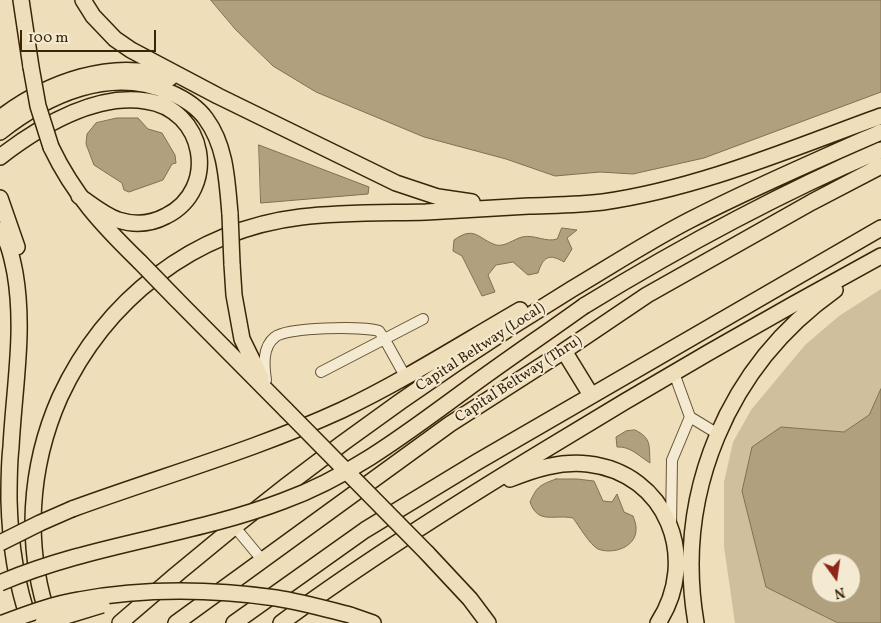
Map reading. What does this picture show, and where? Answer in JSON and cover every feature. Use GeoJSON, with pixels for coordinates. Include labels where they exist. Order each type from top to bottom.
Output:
{"type":"FeatureCollection","features":[{"type":"Feature","properties":{"kind":"highway"},"geometry":{"type":"LineString","coordinates":[[21,0],[38,106],[51,147],[69,182],[79,196],[97,219],[427,553],[470,599],[488,623]]}},
{"type":"Feature","properties":{"kind":"highway"},"geometry":{"type":"LineString","coordinates":[[83,0],[93,16],[115,39],[131,50],[218,96],[396,183],[417,191],[460,201],[528,206]]}},
{"type":"Feature","properties":{"kind":"highway"},"geometry":{"type":"LineString","coordinates":[[0,118],[21,104],[65,82],[88,75],[116,70],[158,74],[218,96]]}},
{"type":"Feature","properties":{"kind":"highway"},"geometry":{"type":"LineString","coordinates":[[0,132],[25,113],[50,100],[90,85],[115,81],[154,85],[191,103],[206,118],[215,135],[222,155],[226,172],[230,214],[234,295],[242,339],[268,390]]}},
{"type":"Feature","properties":{"kind":"highway"},"geometry":{"type":"LineString","coordinates":[[0,157],[45,126],[86,108],[111,102],[128,100],[147,101],[164,106],[179,116],[189,128],[196,142],[199,170],[194,188],[176,211],[161,219],[147,223],[132,223],[117,219],[79,196]]}},
{"type":"Feature","properties":{"kind":"highway"},"geometry":{"type":"LineString","coordinates":[[51,623],[36,568],[33,543],[33,504],[41,451],[50,419],[68,379],[90,344],[115,312],[142,286],[172,263],[207,244],[237,232],[267,223],[299,217],[572,205],[634,197],[697,182],[728,172],[881,116]]}},
{"type":"Feature","properties":{"kind":"highway","name":"Capital Beltway (Local)"},"geometry":{"type":"LineString","coordinates":[[120,623],[234,526],[315,464],[448,368],[546,305],[689,220],[814,161],[881,132]]}},
{"type":"Feature","properties":{"kind":"highway"},"geometry":{"type":"LineString","coordinates":[[0,583],[22,573],[77,556],[243,515],[316,488],[356,467],[392,444],[584,306],[701,237],[758,207],[820,176],[881,150]]}},
{"type":"Feature","properties":{"kind":"highway","name":"Capital Beltway (Thru)"},"geometry":{"type":"LineString","coordinates":[[176,623],[450,424],[655,290],[803,207],[881,166]]}},
{"type":"Feature","properties":{"kind":"highway"},"geometry":{"type":"LineString","coordinates":[[0,198],[14,234],[21,259],[29,313],[27,362],[14,504],[6,545]]}},
{"type":"Feature","properties":{"kind":"highway"},"geometry":{"type":"LineString","coordinates":[[6,545],[40,522],[72,509],[248,449],[342,409],[405,376],[584,275],[689,220]]}},
{"type":"Feature","properties":{"kind":"highway"},"geometry":{"type":"LineString","coordinates":[[234,623],[365,530],[469,466],[881,228]]}},
{"type":"Feature","properties":{"kind":"highway"},"geometry":{"type":"LineString","coordinates":[[0,230],[8,245],[13,261],[20,313],[18,361],[10,448],[6,545],[17,574],[30,623]]}},
{"type":"Feature","properties":{"kind":"highway"},"geometry":{"type":"LineString","coordinates":[[282,622],[332,586],[461,501],[674,373],[881,257]]}},
{"type":"Feature","properties":{"kind":"highway"},"geometry":{"type":"LineString","coordinates":[[696,623],[691,576],[696,506],[718,434],[734,400],[754,368],[798,319],[820,300],[881,257]]}},
{"type":"Feature","properties":{"kind":"highway"},"geometry":{"type":"LineString","coordinates":[[564,351],[591,395]]}},
{"type":"Feature","properties":{"kind":"highway"},"geometry":{"type":"LineString","coordinates":[[461,501],[502,482],[538,469],[567,464],[588,464],[612,470],[639,485],[660,508],[671,530],[676,552],[675,582],[668,604],[658,623]]}},
{"type":"Feature","properties":{"kind":"highway"},"geometry":{"type":"LineString","coordinates":[[43,623],[80,610],[159,591]]}},
{"type":"Feature","properties":{"kind":"highway"},"geometry":{"type":"LineString","coordinates":[[3,623],[78,600],[159,591],[209,592],[277,599],[350,614],[373,623]]}},
{"type":"Feature","properties":{"kind":"highway"},"geometry":{"type":"LineString","coordinates":[[470,599],[498,623]]}},
{"type":"Feature","properties":{"kind":"lane"},"geometry":{"type":"LineString","coordinates":[[321,372],[423,319]]}},
{"type":"Feature","properties":{"kind":"lane"},"geometry":{"type":"LineString","coordinates":[[268,390],[264,365],[270,343],[281,333],[294,330],[360,328],[379,331],[405,376]]}},
{"type":"Feature","properties":{"kind":"lane"},"geometry":{"type":"LineString","coordinates":[[674,373],[690,417],[718,434]]}},
{"type":"Feature","properties":{"kind":"lane"},"geometry":{"type":"LineString","coordinates":[[671,530],[672,460],[690,417]]}},
{"type":"Feature","properties":{"kind":"lane"},"geometry":{"type":"LineString","coordinates":[[234,526],[263,561]]}},
{"type":"Feature","properties":{"kind":"shaded area"},"geometry":{"type":"Polygon","coordinates":[[[211,0],[881,0],[881,92],[704,158],[633,174],[600,172],[555,176],[506,159],[424,137],[316,92],[273,66],[236,30],[211,0]]]}},
{"type":"Feature","properties":{"kind":"shaded area"},"geometry":{"type":"Polygon","coordinates":[[[117,118],[138,118],[148,129],[162,133],[175,155],[176,163],[172,164],[163,180],[129,192],[124,190],[122,183],[94,165],[86,144],[87,134],[96,123],[117,118]]]}},
{"type":"Feature","properties":{"kind":"shaded area"},"geometry":{"type":"Polygon","coordinates":[[[259,145],[369,187],[368,194],[261,203],[259,145]]]}},
{"type":"Feature","properties":{"kind":"shaded area"},"geometry":{"type":"Polygon","coordinates":[[[562,228],[577,230],[567,238],[572,249],[564,262],[559,259],[547,258],[542,263],[538,273],[528,275],[513,262],[496,265],[488,275],[495,292],[482,296],[462,256],[453,251],[454,240],[467,234],[472,233],[499,245],[527,236],[549,240],[557,239],[562,228]]]}},
{"type":"Feature","properties":{"kind":"shaded area"},"geometry":{"type":"Polygon","coordinates":[[[881,289],[881,389],[869,415],[844,432],[781,427],[766,586],[838,623],[735,623],[724,547],[724,482],[733,442],[751,410],[805,345],[839,316],[881,289]]]}},
{"type":"Feature","properties":{"kind":"shaded area"},"geometry":{"type":"Polygon","coordinates":[[[881,389],[881,623],[838,623],[766,587],[742,491],[752,447],[781,427],[844,432],[869,415],[881,389]]]}},
{"type":"Feature","properties":{"kind":"shaded area"},"geometry":{"type":"Polygon","coordinates":[[[635,430],[644,436],[649,443],[650,463],[630,450],[617,447],[616,437],[626,431],[635,430]]]}},
{"type":"Feature","properties":{"kind":"shaded area"},"geometry":{"type":"Polygon","coordinates":[[[556,479],[594,481],[603,501],[612,502],[617,494],[624,512],[633,516],[636,534],[633,540],[623,548],[604,551],[595,547],[588,540],[573,518],[547,517],[537,514],[530,502],[532,497],[537,489],[556,479]]]}}]}
